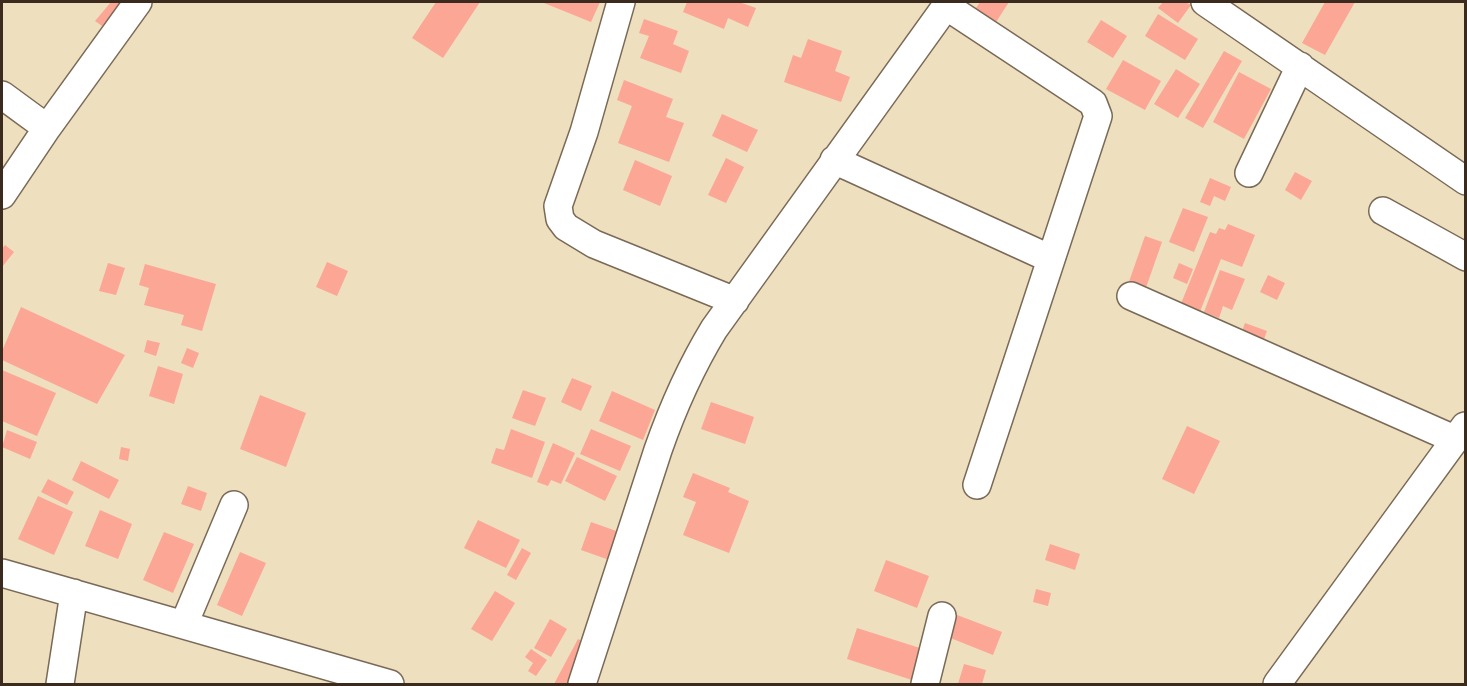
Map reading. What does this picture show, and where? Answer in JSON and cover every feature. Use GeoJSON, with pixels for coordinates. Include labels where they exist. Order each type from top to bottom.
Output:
{"type":"FeatureCollection","features":[{"type":"Feature","properties":{"kind":"street"},"geometry":{"type":"LineString","coordinates":[[2,195],[47,128],[138,2]]}},
{"type":"Feature","properties":{"kind":"street"},"geometry":{"type":"LineString","coordinates":[[621,2],[587,122],[558,206],[560,219],[567,227],[594,244],[735,301]]}},
{"type":"Feature","properties":{"kind":"street"},"geometry":{"type":"LineString","coordinates":[[1205,2],[1466,181]]}},
{"type":"Feature","properties":{"kind":"street"},"geometry":{"type":"LineString","coordinates":[[582,684],[668,422],[698,357],[714,329],[947,4],[1093,103],[1098,110],[1098,122],[977,485]]}},
{"type":"Feature","properties":{"kind":"street"},"geometry":{"type":"LineString","coordinates":[[1249,173],[1300,66]]}},
{"type":"Feature","properties":{"kind":"street"},"geometry":{"type":"LineString","coordinates":[[2,95],[47,128]]}},
{"type":"Feature","properties":{"kind":"street"},"geometry":{"type":"LineString","coordinates":[[834,160],[1052,259]]}},
{"type":"Feature","properties":{"kind":"street"},"geometry":{"type":"LineString","coordinates":[[1383,212],[1466,257]]}},
{"type":"Feature","properties":{"kind":"street"},"geometry":{"type":"LineString","coordinates":[[1131,296],[1458,444],[1277,684]]}},
{"type":"Feature","properties":{"kind":"street"},"geometry":{"type":"LineString","coordinates":[[184,624],[234,505]]}},
{"type":"Feature","properties":{"kind":"street"},"geometry":{"type":"LineString","coordinates":[[2,573],[390,684]]}},
{"type":"Feature","properties":{"kind":"street"},"geometry":{"type":"LineString","coordinates":[[60,684],[74,593]]}},
{"type":"Feature","properties":{"kind":"street"},"geometry":{"type":"LineString","coordinates":[[925,684],[942,616]]}},
{"type":"Feature","properties":{"kind":"building"},"geometry":{"type":"Polygon","coordinates":[[[111,2],[121,3],[102,26],[95,21],[111,2]]]}},
{"type":"Feature","properties":{"kind":"building"},"geometry":{"type":"Polygon","coordinates":[[[436,2],[480,2],[443,58],[412,38],[436,2]]]}},
{"type":"Feature","properties":{"kind":"building"},"geometry":{"type":"Polygon","coordinates":[[[545,2],[600,2],[591,22],[545,2]]]}},
{"type":"Feature","properties":{"kind":"building"},"geometry":{"type":"Polygon","coordinates":[[[687,2],[739,2],[756,8],[748,27],[728,18],[724,29],[683,12],[687,2]]]}},
{"type":"Feature","properties":{"kind":"building"},"geometry":{"type":"Polygon","coordinates":[[[980,2],[1009,2],[989,33],[968,20],[980,2]]]}},
{"type":"Feature","properties":{"kind":"building"},"geometry":{"type":"Polygon","coordinates":[[[1163,2],[1185,2],[1191,5],[1178,23],[1158,8],[1163,2]]]}},
{"type":"Feature","properties":{"kind":"building"},"geometry":{"type":"Polygon","coordinates":[[[1325,2],[1355,2],[1325,55],[1302,43],[1325,2]]]}},
{"type":"Feature","properties":{"kind":"building"},"geometry":{"type":"Polygon","coordinates":[[[1158,14],[1198,39],[1185,60],[1145,36],[1158,14]]]}},
{"type":"Feature","properties":{"kind":"building"},"geometry":{"type":"Polygon","coordinates":[[[644,19],[678,31],[673,44],[689,51],[681,73],[640,58],[649,36],[639,33],[644,19]]]}},
{"type":"Feature","properties":{"kind":"building"},"geometry":{"type":"Polygon","coordinates":[[[1101,20],[1127,36],[1113,58],[1087,42],[1101,20]]]}},
{"type":"Feature","properties":{"kind":"building"},"geometry":{"type":"Polygon","coordinates":[[[808,39],[842,51],[835,71],[850,77],[841,102],[784,82],[793,55],[801,58],[808,39]]]}},
{"type":"Feature","properties":{"kind":"building"},"geometry":{"type":"Polygon","coordinates":[[[1224,51],[1242,61],[1203,128],[1185,118],[1224,51]]]}},
{"type":"Feature","properties":{"kind":"building"},"geometry":{"type":"Polygon","coordinates":[[[1123,60],[1161,81],[1145,110],[1106,89],[1123,60]]]}},
{"type":"Feature","properties":{"kind":"building"},"geometry":{"type":"Polygon","coordinates":[[[1176,69],[1200,84],[1178,118],[1154,104],[1176,69]]]}},
{"type":"Feature","properties":{"kind":"building"},"geometry":{"type":"Polygon","coordinates":[[[1239,72],[1271,89],[1244,139],[1213,122],[1239,72]]]}},
{"type":"Feature","properties":{"kind":"building"},"geometry":{"type":"Polygon","coordinates":[[[624,80],[673,99],[666,117],[684,123],[669,162],[618,143],[632,106],[617,100],[624,80]]]}},
{"type":"Feature","properties":{"kind":"building"},"geometry":{"type":"Polygon","coordinates":[[[722,114],[758,130],[747,152],[712,136],[722,114]]]}},
{"type":"Feature","properties":{"kind":"building"},"geometry":{"type":"Polygon","coordinates":[[[726,158],[744,167],[726,203],[708,195],[726,158]]]}},
{"type":"Feature","properties":{"kind":"building"},"geometry":{"type":"Polygon","coordinates":[[[635,160],[672,176],[660,206],[623,190],[635,160]]]}},
{"type":"Feature","properties":{"kind":"building"},"geometry":{"type":"Polygon","coordinates":[[[1295,172],[1312,181],[1301,200],[1285,190],[1295,172]]]}},
{"type":"Feature","properties":{"kind":"building"},"geometry":{"type":"Polygon","coordinates":[[[1210,178],[1231,187],[1225,201],[1214,196],[1210,206],[1200,202],[1210,178]]]}},
{"type":"Feature","properties":{"kind":"building"},"geometry":{"type":"Polygon","coordinates":[[[1183,208],[1208,217],[1194,252],[1169,242],[1183,208]]]}},
{"type":"Feature","properties":{"kind":"building"},"geometry":{"type":"Polygon","coordinates":[[[1228,224],[1255,235],[1242,267],[1221,259],[1197,319],[1178,311],[1210,232],[1216,234],[1219,228],[1225,230],[1228,224]]]}},
{"type":"Feature","properties":{"kind":"building"},"geometry":{"type":"Polygon","coordinates":[[[1145,236],[1162,242],[1142,299],[1125,293],[1145,236]]]}},
{"type":"Feature","properties":{"kind":"building"},"geometry":{"type":"Polygon","coordinates":[[[5,245],[14,252],[2,267],[2,249],[5,245]]]}},
{"type":"Feature","properties":{"kind":"building"},"geometry":{"type":"Polygon","coordinates":[[[327,262],[348,271],[337,296],[316,287],[327,262]]]}},
{"type":"Feature","properties":{"kind":"building"},"geometry":{"type":"Polygon","coordinates":[[[108,263],[125,268],[116,295],[99,291],[108,263]]]}},
{"type":"Feature","properties":{"kind":"building"},"geometry":{"type":"Polygon","coordinates":[[[1179,263],[1193,269],[1187,284],[1173,278],[1179,263]]]}},
{"type":"Feature","properties":{"kind":"building"},"geometry":{"type":"Polygon","coordinates":[[[145,264],[216,284],[202,331],[181,325],[184,315],[144,305],[149,288],[139,285],[145,264]]]}},
{"type":"Feature","properties":{"kind":"building"},"geometry":{"type":"Polygon","coordinates":[[[1220,270],[1245,279],[1232,310],[1223,306],[1219,318],[1204,312],[1220,270]]]}},
{"type":"Feature","properties":{"kind":"building"},"geometry":{"type":"Polygon","coordinates":[[[1268,275],[1285,283],[1277,300],[1260,292],[1268,275]]]}},
{"type":"Feature","properties":{"kind":"building"},"geometry":{"type":"Polygon","coordinates":[[[21,307],[125,355],[97,404],[2,360],[2,351],[21,307]]]}},
{"type":"Feature","properties":{"kind":"building"},"geometry":{"type":"Polygon","coordinates":[[[1245,323],[1267,331],[1260,350],[1238,342],[1245,323]]]}},
{"type":"Feature","properties":{"kind":"building"},"geometry":{"type":"Polygon","coordinates":[[[147,340],[160,343],[156,356],[144,352],[147,340]]]}},
{"type":"Feature","properties":{"kind":"building"},"geometry":{"type":"Polygon","coordinates":[[[187,348],[199,353],[193,368],[181,363],[187,348]]]}},
{"type":"Feature","properties":{"kind":"building"},"geometry":{"type":"Polygon","coordinates":[[[158,366],[183,374],[174,404],[149,396],[158,366]]]}},
{"type":"Feature","properties":{"kind":"building"},"geometry":{"type":"Polygon","coordinates":[[[2,370],[56,393],[37,436],[2,421],[2,370]]]}},
{"type":"Feature","properties":{"kind":"building"},"geometry":{"type":"Polygon","coordinates":[[[572,378],[592,386],[581,411],[561,402],[572,378]]]}},
{"type":"Feature","properties":{"kind":"building"},"geometry":{"type":"Polygon","coordinates":[[[523,390],[546,398],[535,426],[512,418],[523,390]]]}},
{"type":"Feature","properties":{"kind":"building"},"geometry":{"type":"Polygon","coordinates":[[[612,391],[655,410],[643,440],[599,421],[612,391]]]}},
{"type":"Feature","properties":{"kind":"building"},"geometry":{"type":"Polygon","coordinates":[[[260,395],[306,413],[286,467],[240,449],[260,395]]]}},
{"type":"Feature","properties":{"kind":"building"},"geometry":{"type":"Polygon","coordinates":[[[711,402],[754,417],[745,444],[701,429],[711,402]]]}},
{"type":"Feature","properties":{"kind":"building"},"geometry":{"type":"Polygon","coordinates":[[[1187,426],[1220,441],[1194,494],[1162,479],[1187,426]]]}},
{"type":"Feature","properties":{"kind":"building"},"geometry":{"type":"Polygon","coordinates":[[[511,429],[545,442],[532,478],[491,463],[496,448],[504,450],[511,429]]]}},
{"type":"Feature","properties":{"kind":"building"},"geometry":{"type":"Polygon","coordinates":[[[591,429],[631,446],[620,471],[580,454],[591,429]]]}},
{"type":"Feature","properties":{"kind":"building"},"geometry":{"type":"Polygon","coordinates":[[[7,430],[37,442],[30,459],[2,447],[7,430]]]}},
{"type":"Feature","properties":{"kind":"building"},"geometry":{"type":"Polygon","coordinates":[[[553,443],[575,453],[561,484],[551,480],[548,486],[537,482],[553,443]]]}},
{"type":"Feature","properties":{"kind":"building"},"geometry":{"type":"Polygon","coordinates":[[[121,447],[130,449],[128,461],[119,459],[121,447]]]}},
{"type":"Feature","properties":{"kind":"building"},"geometry":{"type":"Polygon","coordinates":[[[577,457],[617,476],[605,501],[565,481],[577,457]]]}},
{"type":"Feature","properties":{"kind":"building"},"geometry":{"type":"Polygon","coordinates":[[[81,461],[119,480],[109,499],[72,480],[81,461]]]}},
{"type":"Feature","properties":{"kind":"building"},"geometry":{"type":"Polygon","coordinates":[[[693,473],[730,488],[728,492],[749,501],[729,553],[683,535],[696,502],[683,497],[693,473]]]}},
{"type":"Feature","properties":{"kind":"building"},"geometry":{"type":"Polygon","coordinates":[[[48,479],[74,492],[67,505],[41,492],[48,479]]]}},
{"type":"Feature","properties":{"kind":"building"},"geometry":{"type":"Polygon","coordinates":[[[188,486],[207,493],[201,511],[181,504],[188,486]]]}},
{"type":"Feature","properties":{"kind":"building"},"geometry":{"type":"Polygon","coordinates":[[[38,496],[73,512],[54,555],[18,539],[38,496]]]}},
{"type":"Feature","properties":{"kind":"building"},"geometry":{"type":"Polygon","coordinates":[[[100,510],[132,524],[118,559],[85,546],[100,510]]]}},
{"type":"Feature","properties":{"kind":"building"},"geometry":{"type":"Polygon","coordinates":[[[478,520],[520,540],[506,568],[464,548],[478,520]]]}},
{"type":"Feature","properties":{"kind":"building"},"geometry":{"type":"Polygon","coordinates":[[[591,522],[622,533],[612,561],[581,550],[591,522]]]}},
{"type":"Feature","properties":{"kind":"building"},"geometry":{"type":"Polygon","coordinates":[[[164,532],[194,544],[173,593],[143,580],[164,532]]]}},
{"type":"Feature","properties":{"kind":"building"},"geometry":{"type":"Polygon","coordinates":[[[1050,544],[1080,554],[1075,570],[1045,560],[1050,544]]]}},
{"type":"Feature","properties":{"kind":"building"},"geometry":{"type":"Polygon","coordinates":[[[522,548],[531,553],[516,580],[507,575],[522,548]]]}},
{"type":"Feature","properties":{"kind":"building"},"geometry":{"type":"Polygon","coordinates":[[[240,552],[266,563],[242,616],[217,605],[240,552]]]}},
{"type":"Feature","properties":{"kind":"building"},"geometry":{"type":"Polygon","coordinates":[[[886,560],[929,576],[917,608],[874,591],[886,560]]]}},
{"type":"Feature","properties":{"kind":"building"},"geometry":{"type":"Polygon","coordinates":[[[1036,589],[1051,593],[1048,606],[1033,602],[1036,589]]]}},
{"type":"Feature","properties":{"kind":"building"},"geometry":{"type":"Polygon","coordinates":[[[495,591],[515,603],[492,641],[471,629],[495,591]]]}},
{"type":"Feature","properties":{"kind":"building"},"geometry":{"type":"Polygon","coordinates":[[[957,615],[1002,632],[993,655],[948,637],[957,615]]]}},
{"type":"Feature","properties":{"kind":"building"},"geometry":{"type":"Polygon","coordinates":[[[550,619],[567,629],[551,657],[534,648],[550,619]]]}},
{"type":"Feature","properties":{"kind":"building"},"geometry":{"type":"Polygon","coordinates":[[[857,628],[923,649],[912,680],[847,659],[857,628]]]}},
{"type":"Feature","properties":{"kind":"building"},"geometry":{"type":"Polygon","coordinates":[[[578,639],[592,647],[578,684],[554,684],[578,639]]]}},
{"type":"Feature","properties":{"kind":"building"},"geometry":{"type":"Polygon","coordinates":[[[531,649],[547,660],[536,676],[528,671],[533,663],[525,657],[531,649]]]}},
{"type":"Feature","properties":{"kind":"building"},"geometry":{"type":"Polygon","coordinates":[[[964,664],[986,670],[982,684],[958,684],[964,664]]]}}]}
